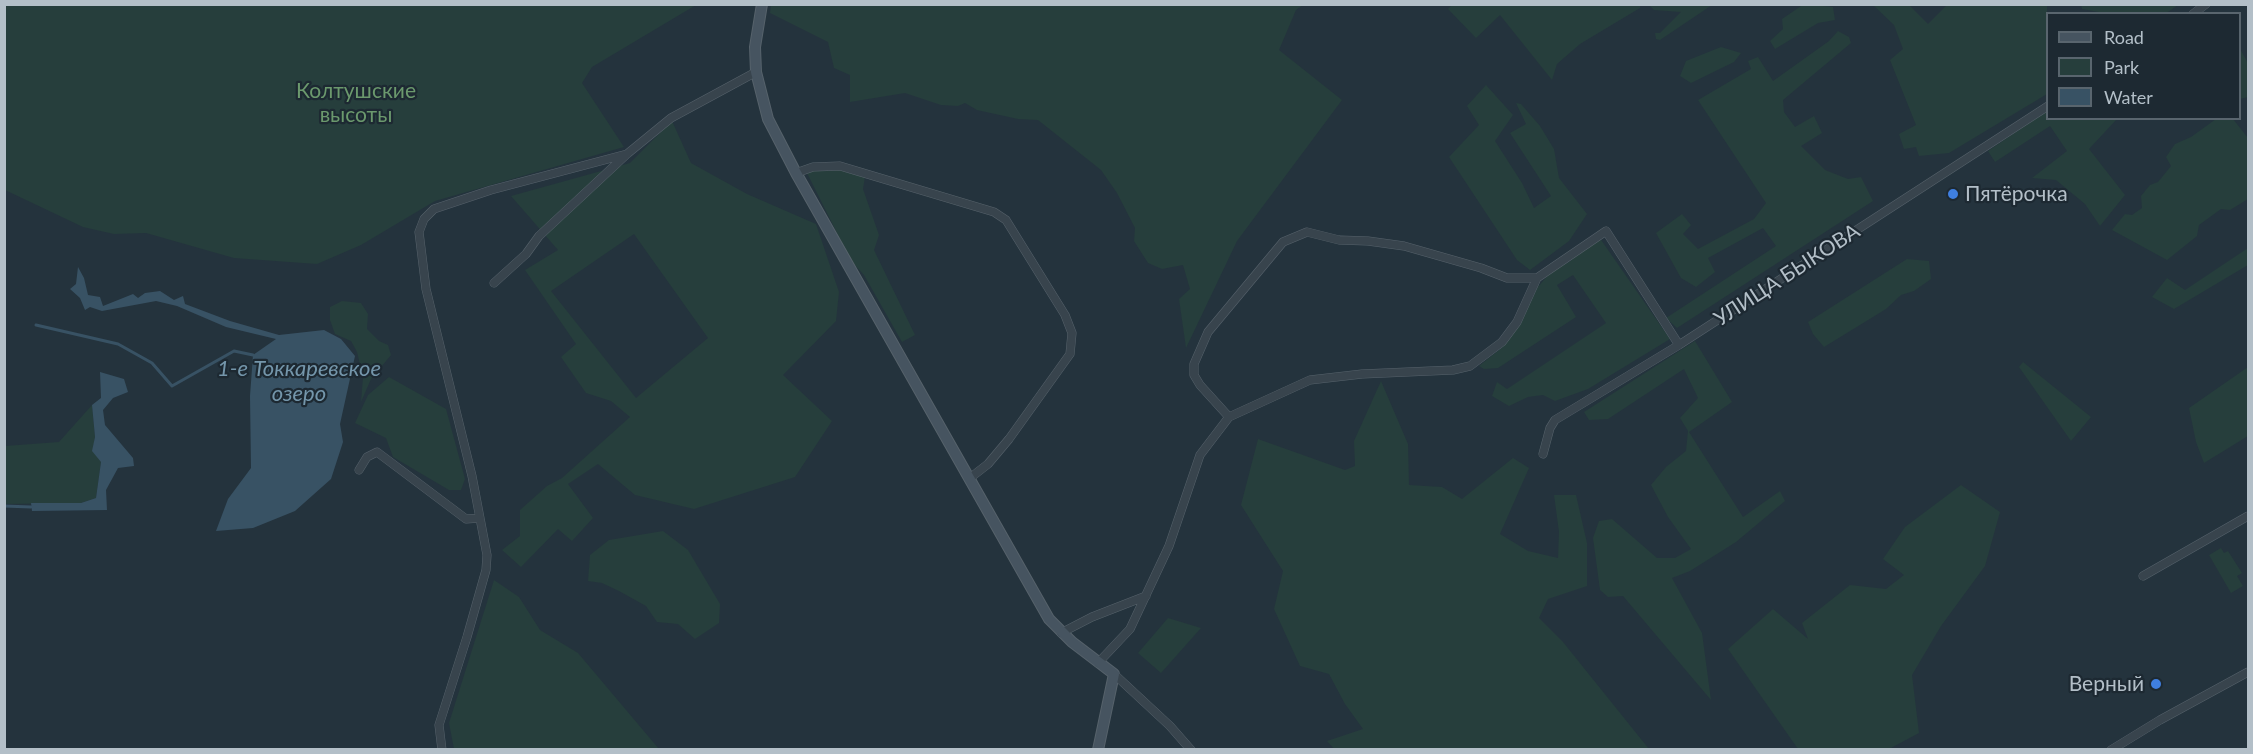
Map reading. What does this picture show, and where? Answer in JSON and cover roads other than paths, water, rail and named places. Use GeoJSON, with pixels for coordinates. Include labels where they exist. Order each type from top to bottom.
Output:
{"type":"FeatureCollection","features":[{"type":"Feature","properties":{"kind":"street"},"geometry":{"type":"LineString","coordinates":[[762,4],[755,47],[756,72],[768,119],[796,173],[1049,619],[1061,633],[1114,674],[1170,726],[1191,750]]}},
{"type":"Feature","properties":{"kind":"street"},"geometry":{"type":"LineString","coordinates":[[494,283],[526,254],[539,236],[627,154],[671,118],[756,72]]}},
{"type":"Feature","properties":{"kind":"street","name":"УЛИЦА БЫКОВА"},"geometry":{"type":"LineString","coordinates":[[1543,454],[1550,428],[1555,420],[1678,345],[2046,107]]}},
{"type":"Feature","properties":{"kind":"street"},"geometry":{"type":"LineString","coordinates":[[442,750],[439,725],[486,570],[487,555],[420,255],[419,232],[424,219],[434,209],[492,190],[627,154]]}},
{"type":"Feature","properties":{"kind":"street"},"geometry":{"type":"LineString","coordinates":[[796,173],[813,167],[840,166],[994,212],[1006,220],[1065,315],[1072,333],[1070,354],[1009,439],[988,464],[970,478]]}},
{"type":"Feature","properties":{"kind":"street"},"geometry":{"type":"LineString","coordinates":[[1098,663],[1130,629],[1169,546],[1200,455],[1229,417],[1310,380],[1362,374],[1453,370],[1470,366],[1502,342],[1517,322],[1537,278],[1606,231],[1678,345]]}},
{"type":"Feature","properties":{"kind":"street"},"geometry":{"type":"LineString","coordinates":[[1229,417],[1194,375],[1197,353],[1223,313],[1283,242],[1307,232],[1339,240],[1404,246],[1481,268],[1507,278],[1537,278]]}},
{"type":"Feature","properties":{"kind":"street"},"geometry":{"type":"LineString","coordinates":[[359,470],[368,456],[377,452],[466,519],[480,518]]}},
{"type":"Feature","properties":{"kind":"street"},"geometry":{"type":"LineString","coordinates":[[2143,576],[2248,516]]}},
{"type":"Feature","properties":{"kind":"street"},"geometry":{"type":"LineString","coordinates":[[1061,633],[1092,617],[1146,596]]}},
{"type":"Feature","properties":{"kind":"street"},"geometry":{"type":"LineString","coordinates":[[2111,750],[2160,720],[2248,672]]}},
{"type":"Feature","properties":{"kind":"street"},"geometry":{"type":"LineString","coordinates":[[1098,750],[1114,674]]}},
{"type":"Feature","properties":{"kind":"water","name":"1-е Токкаревское озеро"},"geometry":{"type":"Polygon","coordinates":[[[78,267],[84,278],[88,295],[100,297],[103,306],[133,294],[138,298],[145,293],[160,291],[174,300],[183,296],[185,304],[230,321],[279,335],[324,330],[341,339],[355,356],[340,424],[343,442],[331,479],[295,511],[253,528],[216,531],[228,499],[251,468],[250,396],[253,355],[276,339],[226,327],[177,306],[156,301],[102,311],[90,307],[85,310],[80,298],[70,289],[76,284],[78,267]]]}},
{"type":"Feature","properties":{"kind":"water"},"geometry":{"type":"Polygon","coordinates":[[[100,372],[124,379],[128,392],[113,398],[103,410],[105,425],[133,458],[134,466],[118,468],[106,490],[107,510],[32,511],[31,503],[81,503],[96,498],[101,462],[92,451],[95,437],[92,405],[101,398],[100,372]]]}},
{"type":"Feature","properties":{"kind":"waterway"},"geometry":{"type":"LineString","coordinates":[[36,325],[118,344],[152,363],[172,386],[234,351],[253,355]]}},
{"type":"Feature","properties":{"kind":"waterway"},"geometry":{"type":"LineString","coordinates":[[4,506],[31,507]]}},
{"type":"Feature","properties":{"kind":"place","name":"Пятёрочка"},"geometry":{"type":"Point","coordinates":[1953,194]}},
{"type":"Feature","properties":{"kind":"place","name":"Верный"},"geometry":{"type":"Point","coordinates":[2156,684]}},
{"type":"Feature","properties":{"kind":"park label","name":"Колтушские высоты"},"geometry":{"type":"Point","coordinates":[356,103]}}]}
